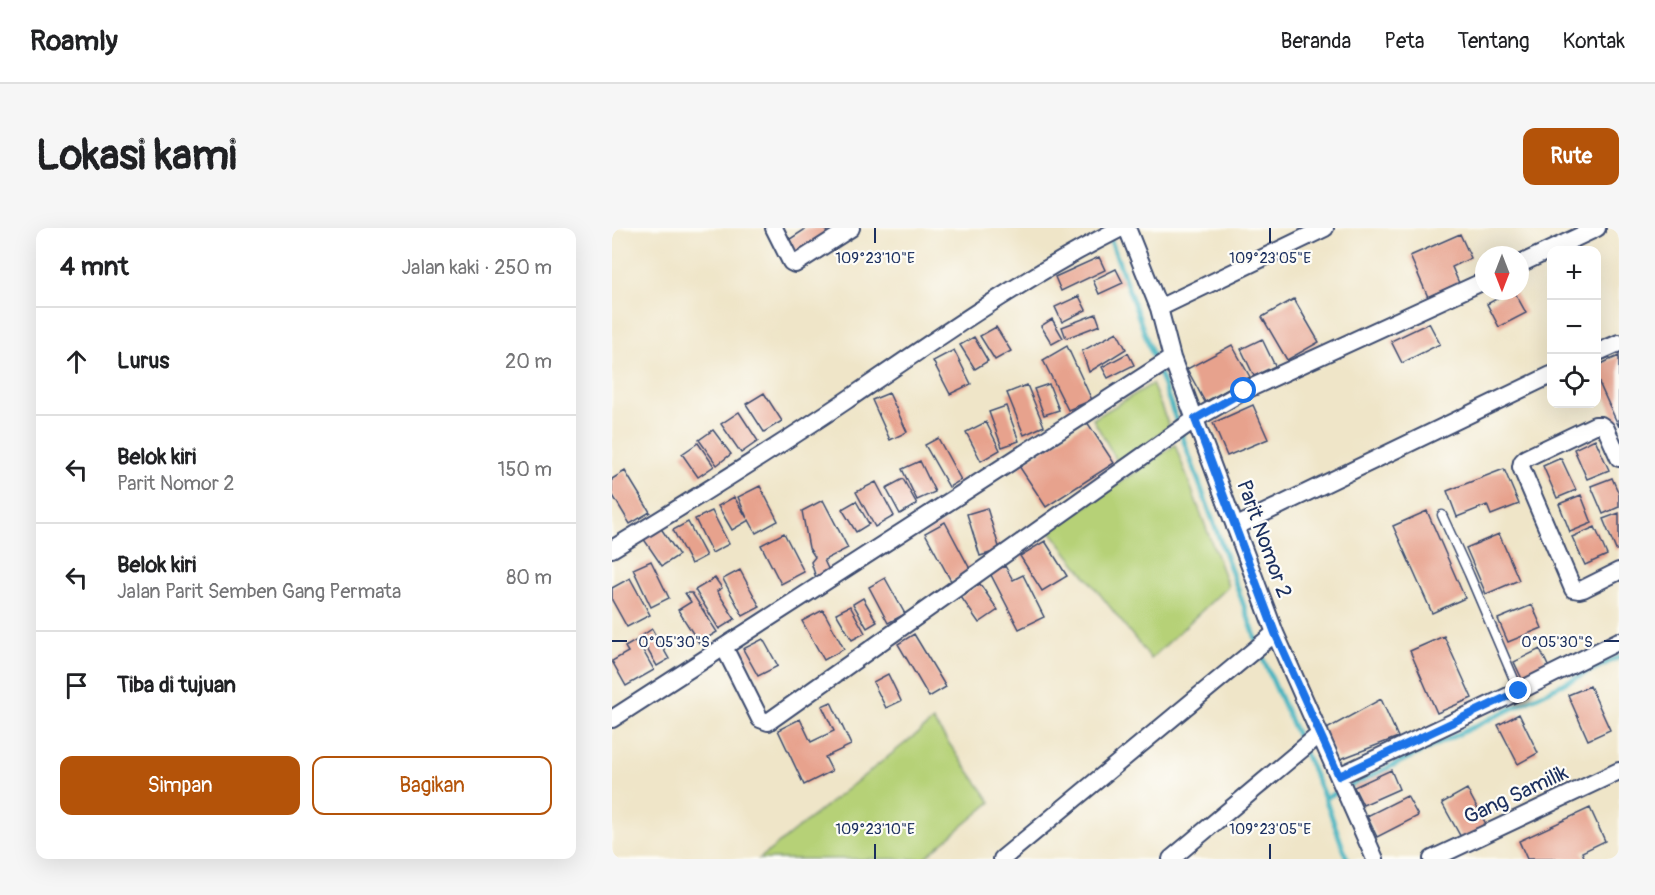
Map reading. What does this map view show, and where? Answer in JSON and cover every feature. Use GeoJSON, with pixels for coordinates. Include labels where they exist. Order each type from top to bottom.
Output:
{"type":"FeatureCollection","features":[{"type":"Feature","properties":{"kind":"street"},"geometry":{"type":"LineString","coordinates":[[774,228],[791,262],[796,263],[851,228]]}},
{"type":"Feature","properties":{"kind":"street"},"geometry":{"type":"LineString","coordinates":[[612,549],[834,408],[1012,288],[1077,250],[1121,228]]}},
{"type":"Feature","properties":{"kind":"street","name":"Parit Nomor 2"},"geometry":{"type":"LineString","coordinates":[[1127,228],[1159,308],[1172,358],[1275,633],[1375,859]]}},
{"type":"Feature","properties":{"kind":"street"},"geometry":{"type":"LineString","coordinates":[[1159,308],[1325,228]]}},
{"type":"Feature","properties":{"kind":"street"},"geometry":{"type":"LineString","coordinates":[[1529,260],[1597,228]]}},
{"type":"Feature","properties":{"kind":"street"},"geometry":{"type":"LineString","coordinates":[[724,647],[757,714],[760,719],[768,722],[1195,419],[1244,391],[1475,285]]}},
{"type":"Feature","properties":{"kind":"street"},"geometry":{"type":"LineString","coordinates":[[1601,351],[1619,343]]}},
{"type":"Feature","properties":{"kind":"street"},"geometry":{"type":"LineString","coordinates":[[612,718],[1172,358]]}},
{"type":"Feature","properties":{"kind":"street"},"geometry":{"type":"LineString","coordinates":[[1235,526],[1547,377]]}},
{"type":"Feature","properties":{"kind":"street"},"geometry":{"type":"LineString","coordinates":[[1619,458],[1606,429],[1601,425],[1595,425],[1526,458],[1521,467],[1573,589],[1583,589],[1619,572]]}},
{"type":"Feature","properties":{"kind":"street"},"geometry":{"type":"LineString","coordinates":[[1002,859],[1275,633]]}},
{"type":"Feature","properties":{"kind":"street"},"geometry":{"type":"LineString","coordinates":[[1339,776],[1619,641]]}},
{"type":"Feature","properties":{"kind":"street"},"geometry":{"type":"LineString","coordinates":[[1171,859],[1320,734]]}},
{"type":"Feature","properties":{"kind":"street","name":"Gang Samilik"},"geometry":{"type":"LineString","coordinates":[[1432,859],[1619,771]]}},
{"type":"Feature","properties":{"kind":"lane"},"geometry":{"type":"LineString","coordinates":[[1442,515],[1519,691]]}},
{"type":"Feature","properties":{"kind":"green space"},"geometry":{"type":"Polygon","coordinates":[[[1152,384],[1169,426],[1120,466],[1093,419],[1152,384]]]}},
{"type":"Feature","properties":{"kind":"green space"},"geometry":{"type":"Polygon","coordinates":[[[1175,445],[1228,586],[1151,659],[1050,531],[1175,445]]]}},
{"type":"Feature","properties":{"kind":"green space"},"geometry":{"type":"Polygon","coordinates":[[[933,721],[991,802],[923,859],[759,859],[933,721]]]}},
{"type":"Feature","properties":{"kind":"building"},"geometry":{"type":"Polygon","coordinates":[[[807,228],[824,228],[830,236],[798,257],[787,241],[807,228]]]}},
{"type":"Feature","properties":{"kind":"building"},"geometry":{"type":"Polygon","coordinates":[[[1460,234],[1471,258],[1452,267],[1459,283],[1428,297],[1410,256],[1460,234]]]}},
{"type":"Feature","properties":{"kind":"building"},"geometry":{"type":"Polygon","coordinates":[[[1099,257],[1105,270],[1061,291],[1055,277],[1099,257]]]}},
{"type":"Feature","properties":{"kind":"building"},"geometry":{"type":"Polygon","coordinates":[[[1116,269],[1123,283],[1099,294],[1093,280],[1116,269]]]}},
{"type":"Feature","properties":{"kind":"building"},"geometry":{"type":"Polygon","coordinates":[[[1079,296],[1086,310],[1062,322],[1055,307],[1079,296]]]}},
{"type":"Feature","properties":{"kind":"building"},"geometry":{"type":"Polygon","coordinates":[[[1294,299],[1319,342],[1287,360],[1262,317],[1294,299]]]}},
{"type":"Feature","properties":{"kind":"building"},"geometry":{"type":"Polygon","coordinates":[[[1494,300],[1519,300],[1526,313],[1499,327],[1487,304],[1494,300]]]}},
{"type":"Feature","properties":{"kind":"building"},"geometry":{"type":"Polygon","coordinates":[[[1096,314],[1100,325],[1066,338],[1062,327],[1096,314]]]}},
{"type":"Feature","properties":{"kind":"building"},"geometry":{"type":"Polygon","coordinates":[[[1052,319],[1063,338],[1052,344],[1041,326],[1052,319]]]}},
{"type":"Feature","properties":{"kind":"building"},"geometry":{"type":"Polygon","coordinates":[[[1429,323],[1440,344],[1402,363],[1391,341],[1429,323]]]}},
{"type":"Feature","properties":{"kind":"building"},"geometry":{"type":"Polygon","coordinates":[[[996,327],[1011,351],[995,360],[980,336],[996,327]]]}},
{"type":"Feature","properties":{"kind":"building"},"geometry":{"type":"Polygon","coordinates":[[[1117,332],[1126,349],[1089,372],[1082,351],[1117,332]]]}},
{"type":"Feature","properties":{"kind":"building"},"geometry":{"type":"Polygon","coordinates":[[[974,337],[988,361],[975,369],[960,345],[974,337]]]}},
{"type":"Feature","properties":{"kind":"building"},"geometry":{"type":"Polygon","coordinates":[[[1262,339],[1275,366],[1254,376],[1241,349],[1262,339]]]}},
{"type":"Feature","properties":{"kind":"building"},"geometry":{"type":"Polygon","coordinates":[[[1232,345],[1250,377],[1205,402],[1187,369],[1232,345]]]}},
{"type":"Feature","properties":{"kind":"building"},"geometry":{"type":"Polygon","coordinates":[[[1067,346],[1092,400],[1068,410],[1043,360],[1067,346]]]}},
{"type":"Feature","properties":{"kind":"building"},"geometry":{"type":"Polygon","coordinates":[[[954,350],[971,384],[950,394],[933,361],[954,350]]]}},
{"type":"Feature","properties":{"kind":"building"},"geometry":{"type":"Polygon","coordinates":[[[1128,353],[1134,365],[1108,378],[1102,367],[1128,353]]]}},
{"type":"Feature","properties":{"kind":"building"},"geometry":{"type":"Polygon","coordinates":[[[1619,356],[1619,427],[1601,387],[1601,364],[1619,356]]]}},
{"type":"Feature","properties":{"kind":"building"},"geometry":{"type":"Polygon","coordinates":[[[1049,384],[1059,410],[1044,415],[1034,389],[1049,384]]]}},
{"type":"Feature","properties":{"kind":"building"},"geometry":{"type":"Polygon","coordinates":[[[1027,385],[1044,426],[1024,435],[1007,393],[1027,385]]]}},
{"type":"Feature","properties":{"kind":"building"},"geometry":{"type":"Polygon","coordinates":[[[764,393],[782,421],[764,432],[746,404],[764,393]]]}},
{"type":"Feature","properties":{"kind":"building"},"geometry":{"type":"Polygon","coordinates":[[[889,393],[907,432],[890,440],[872,400],[889,393]]]}},
{"type":"Feature","properties":{"kind":"building"},"geometry":{"type":"Polygon","coordinates":[[[1253,405],[1268,439],[1227,456],[1213,423],[1253,405]]]}},
{"type":"Feature","properties":{"kind":"building"},"geometry":{"type":"Polygon","coordinates":[[[1006,406],[1019,441],[1002,447],[989,412],[1006,406]]]}},
{"type":"Feature","properties":{"kind":"building"},"geometry":{"type":"Polygon","coordinates":[[[739,412],[758,441],[741,453],[721,424],[739,412]]]}},
{"type":"Feature","properties":{"kind":"building"},"geometry":{"type":"Polygon","coordinates":[[[986,422],[1000,450],[981,461],[966,432],[986,422]]]}},
{"type":"Feature","properties":{"kind":"building"},"geometry":{"type":"Polygon","coordinates":[[[1087,422],[1114,463],[1046,507],[1019,466],[1087,422]]]}},
{"type":"Feature","properties":{"kind":"building"},"geometry":{"type":"Polygon","coordinates":[[[713,430],[731,454],[717,465],[699,440],[713,430]]]}},
{"type":"Feature","properties":{"kind":"building"},"geometry":{"type":"Polygon","coordinates":[[[938,438],[961,480],[949,487],[925,445],[938,438]]]}},
{"type":"Feature","properties":{"kind":"building"},"geometry":{"type":"Polygon","coordinates":[[[1595,439],[1609,470],[1587,479],[1574,449],[1595,439]]]}},
{"type":"Feature","properties":{"kind":"building"},"geometry":{"type":"Polygon","coordinates":[[[698,443],[714,466],[698,477],[682,454],[698,443]]]}},
{"type":"Feature","properties":{"kind":"building"},"geometry":{"type":"Polygon","coordinates":[[[1561,458],[1576,490],[1557,498],[1543,466],[1561,458]]]}},
{"type":"Feature","properties":{"kind":"building"},"geometry":{"type":"Polygon","coordinates":[[[920,461],[935,492],[917,500],[902,469],[920,461]]]}},
{"type":"Feature","properties":{"kind":"building"},"geometry":{"type":"Polygon","coordinates":[[[1504,469],[1519,504],[1491,515],[1487,505],[1457,517],[1447,491],[1504,469]]]}},
{"type":"Feature","properties":{"kind":"building"},"geometry":{"type":"Polygon","coordinates":[[[625,471],[650,512],[630,524],[612,494],[612,479],[625,471]]]}},
{"type":"Feature","properties":{"kind":"building"},"geometry":{"type":"Polygon","coordinates":[[[1612,478],[1619,494],[1619,507],[1603,514],[1591,486],[1612,478]]]}},
{"type":"Feature","properties":{"kind":"building"},"geometry":{"type":"Polygon","coordinates":[[[903,479],[917,504],[900,514],[886,488],[903,479]]]}},
{"type":"Feature","properties":{"kind":"building"},"geometry":{"type":"Polygon","coordinates":[[[876,482],[894,516],[875,527],[856,492],[876,482]]]}},
{"type":"Feature","properties":{"kind":"building"},"geometry":{"type":"Polygon","coordinates":[[[760,486],[778,521],[756,533],[749,520],[732,530],[718,506],[734,497],[747,518],[738,497],[760,486]]]}},
{"type":"Feature","properties":{"kind":"building"},"geometry":{"type":"Polygon","coordinates":[[[1581,495],[1592,523],[1570,532],[1559,504],[1581,495]]]}},
{"type":"Feature","properties":{"kind":"building"},"geometry":{"type":"Polygon","coordinates":[[[823,500],[848,548],[824,560],[830,573],[816,578],[811,562],[815,557],[809,548],[802,511],[823,500]]]}},
{"type":"Feature","properties":{"kind":"building"},"geometry":{"type":"Polygon","coordinates":[[[856,501],[869,524],[856,532],[842,509],[856,501]]]}},
{"type":"Feature","properties":{"kind":"building"},"geometry":{"type":"Polygon","coordinates":[[[987,508],[1000,550],[980,556],[967,514],[987,508]]]}},
{"type":"Feature","properties":{"kind":"building"},"geometry":{"type":"Polygon","coordinates":[[[712,511],[729,544],[712,553],[695,519],[712,511]]]}},
{"type":"Feature","properties":{"kind":"building"},"geometry":{"type":"Polygon","coordinates":[[[1427,511],[1465,598],[1432,613],[1393,526],[1427,511]]]}},
{"type":"Feature","properties":{"kind":"building"},"geometry":{"type":"Polygon","coordinates":[[[1619,513],[1619,549],[1616,550],[1603,519],[1619,513]]]}},
{"type":"Feature","properties":{"kind":"building"},"geometry":{"type":"Polygon","coordinates":[[[688,522],[706,556],[691,564],[673,530],[688,522]]]}},
{"type":"Feature","properties":{"kind":"building"},"geometry":{"type":"Polygon","coordinates":[[[945,522],[971,571],[951,581],[925,533],[945,522]]]}},
{"type":"Feature","properties":{"kind":"building"},"geometry":{"type":"Polygon","coordinates":[[[660,527],[679,555],[662,566],[643,538],[660,527]]]}},
{"type":"Feature","properties":{"kind":"building"},"geometry":{"type":"Polygon","coordinates":[[[1595,527],[1607,555],[1585,565],[1572,537],[1595,527]]]}},
{"type":"Feature","properties":{"kind":"building"},"geometry":{"type":"Polygon","coordinates":[[[784,533],[804,572],[781,584],[761,545],[784,533]]]}},
{"type":"Feature","properties":{"kind":"building"},"geometry":{"type":"Polygon","coordinates":[[[1499,534],[1519,580],[1486,594],[1466,548],[1499,534]]]}},
{"type":"Feature","properties":{"kind":"building"},"geometry":{"type":"Polygon","coordinates":[[[1045,541],[1067,576],[1042,591],[1020,556],[1045,541]]]}},
{"type":"Feature","properties":{"kind":"building"},"geometry":{"type":"Polygon","coordinates":[[[651,561],[669,598],[651,607],[633,569],[651,561]]]}},
{"type":"Feature","properties":{"kind":"building"},"geometry":{"type":"Polygon","coordinates":[[[1005,566],[1013,580],[1023,575],[1044,617],[1019,629],[990,573],[1005,566]]]}},
{"type":"Feature","properties":{"kind":"building"},"geometry":{"type":"Polygon","coordinates":[[[740,570],[760,607],[743,616],[723,579],[740,570]]]}},
{"type":"Feature","properties":{"kind":"building"},"geometry":{"type":"Polygon","coordinates":[[[630,578],[650,615],[627,627],[612,600],[612,588],[630,578]]]}},
{"type":"Feature","properties":{"kind":"building"},"geometry":{"type":"Polygon","coordinates":[[[715,578],[722,588],[717,591],[735,619],[719,629],[695,590],[715,578]]]}},
{"type":"Feature","properties":{"kind":"building"},"geometry":{"type":"Polygon","coordinates":[[[885,578],[905,614],[888,623],[869,587],[885,578]]]}},
{"type":"Feature","properties":{"kind":"building"},"geometry":{"type":"Polygon","coordinates":[[[980,584],[998,610],[979,623],[961,597],[980,584]]]}},
{"type":"Feature","properties":{"kind":"building"},"geometry":{"type":"Polygon","coordinates":[[[685,593],[692,593],[717,632],[699,643],[678,610],[691,602],[685,593]]]}},
{"type":"Feature","properties":{"kind":"building"},"geometry":{"type":"Polygon","coordinates":[[[863,598],[877,622],[867,628],[853,604],[863,598]]]}},
{"type":"Feature","properties":{"kind":"building"},"geometry":{"type":"Polygon","coordinates":[[[1532,605],[1542,628],[1508,642],[1498,619],[1532,605]]]}},
{"type":"Feature","properties":{"kind":"building"},"geometry":{"type":"Polygon","coordinates":[[[850,606],[865,633],[852,640],[836,613],[850,606]]]}},
{"type":"Feature","properties":{"kind":"building"},"geometry":{"type":"Polygon","coordinates":[[[823,610],[844,649],[824,660],[802,621],[823,610]]]}},
{"type":"Feature","properties":{"kind":"building"},"geometry":{"type":"Polygon","coordinates":[[[652,629],[669,659],[657,666],[640,637],[652,629]]]}},
{"type":"Feature","properties":{"kind":"building"},"geometry":{"type":"Polygon","coordinates":[[[914,634],[946,687],[929,697],[898,644],[914,634]]]}},
{"type":"Feature","properties":{"kind":"building"},"geometry":{"type":"Polygon","coordinates":[[[1444,636],[1472,698],[1437,713],[1410,651],[1444,636]]]}},
{"type":"Feature","properties":{"kind":"building"},"geometry":{"type":"Polygon","coordinates":[[[763,639],[778,666],[758,676],[743,649],[763,639]]]}},
{"type":"Feature","properties":{"kind":"building"},"geometry":{"type":"Polygon","coordinates":[[[637,640],[654,670],[626,686],[612,661],[628,652],[625,647],[637,640]]]}},
{"type":"Feature","properties":{"kind":"building"},"geometry":{"type":"Polygon","coordinates":[[[1540,649],[1549,668],[1523,681],[1514,662],[1540,649]]]}},
{"type":"Feature","properties":{"kind":"building"},"geometry":{"type":"Polygon","coordinates":[[[888,674],[901,701],[886,708],[873,682],[888,674]]]}},
{"type":"Feature","properties":{"kind":"building"},"geometry":{"type":"Polygon","coordinates":[[[1590,686],[1610,730],[1588,740],[1568,695],[1590,686]]]}},
{"type":"Feature","properties":{"kind":"building"},"geometry":{"type":"Polygon","coordinates":[[[1381,699],[1398,737],[1338,760],[1323,731],[1381,699]]]}},
{"type":"Feature","properties":{"kind":"building"},"geometry":{"type":"Polygon","coordinates":[[[831,702],[851,745],[825,757],[832,771],[804,785],[778,730],[800,719],[811,742],[834,731],[822,706],[831,702]]]}},
{"type":"Feature","properties":{"kind":"building"},"geometry":{"type":"Polygon","coordinates":[[[1519,714],[1538,753],[1518,764],[1498,725],[1519,714]]]}},
{"type":"Feature","properties":{"kind":"building"},"geometry":{"type":"Polygon","coordinates":[[[1391,770],[1399,789],[1363,805],[1354,787],[1391,770]]]}},
{"type":"Feature","properties":{"kind":"building"},"geometry":{"type":"Polygon","coordinates":[[[1467,789],[1487,826],[1462,839],[1442,803],[1467,789]]]}},
{"type":"Feature","properties":{"kind":"building"},"geometry":{"type":"Polygon","coordinates":[[[1407,796],[1418,816],[1377,837],[1367,816],[1407,796]]]}},
{"type":"Feature","properties":{"kind":"building"},"geometry":{"type":"Polygon","coordinates":[[[1590,808],[1605,841],[1582,852],[1585,859],[1527,859],[1519,841],[1590,808]]]}},
{"type":"Feature","properties":{"kind":"waterway"},"geometry":{"type":"LineString","coordinates":[[1110,238],[1264,661],[1325,798],[1347,859]]}},
{"type":"Feature","properties":{"kind":"waterway"},"geometry":{"type":"LineString","coordinates":[[1325,798],[1619,657]]}},
{"type":"Feature","properties":{"kind":"route"},"geometry":{"type":"LineString","coordinates":[[1244,391],[1195,419],[1275,633],[1339,776],[1519,691]]}}]}
